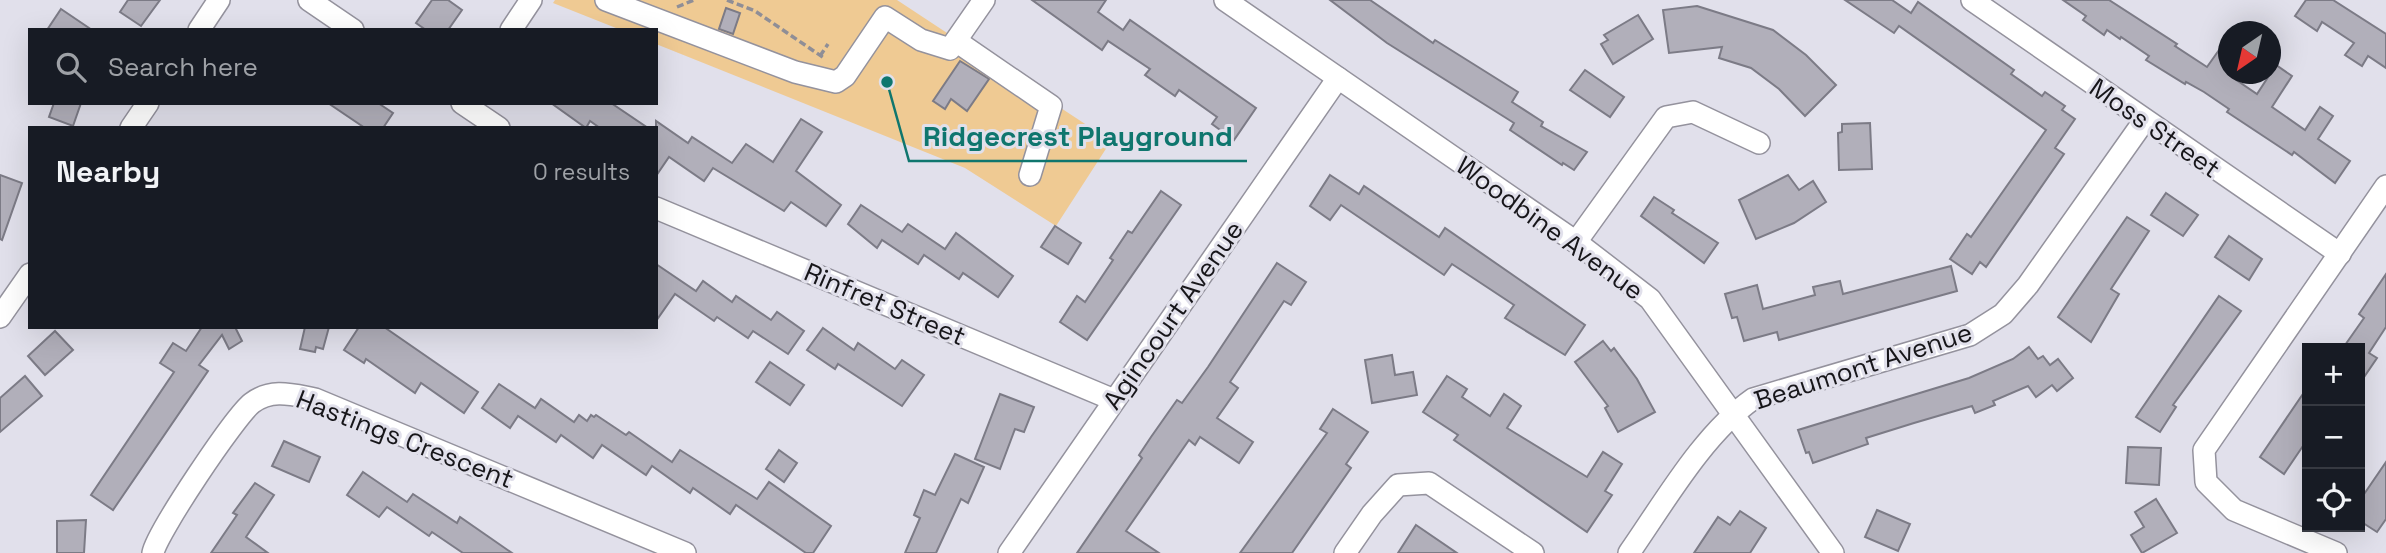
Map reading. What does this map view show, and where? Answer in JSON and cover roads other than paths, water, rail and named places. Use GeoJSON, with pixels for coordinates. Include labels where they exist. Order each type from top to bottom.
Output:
{"type":"FeatureCollection","features":[{"type":"Feature","properties":{"kind":"street"},"geometry":{"type":"LineString","coordinates":[[200,28],[219,0]]}},
{"type":"Feature","properties":{"kind":"street"},"geometry":{"type":"LineString","coordinates":[[309,0],[350,28]]}},
{"type":"Feature","properties":{"kind":"street"},"geometry":{"type":"LineString","coordinates":[[512,28],[531,0]]}},
{"type":"Feature","properties":{"kind":"street"},"geometry":{"type":"LineString","coordinates":[[606,0],[795,72],[836,82],[845,76],[885,17],[921,40],[950,49],[984,0]]}},
{"type":"Feature","properties":{"kind":"street","name":"Woodbine Avenue"},"geometry":{"type":"LineString","coordinates":[[1225,0],[1576,242],[1650,299],[1833,553]]}},
{"type":"Feature","properties":{"kind":"street","name":"Moss Street"},"geometry":{"type":"LineString","coordinates":[[1972,0],[2340,254]]}},
{"type":"Feature","properties":{"kind":"street"},"geometry":{"type":"LineString","coordinates":[[956,41],[1051,106],[1030,175]]}},
{"type":"Feature","properties":{"kind":"street","name":"Agincourt Avenue"},"geometry":{"type":"LineString","coordinates":[[1009,553],[1338,78]]}},
{"type":"Feature","properties":{"kind":"street"},"geometry":{"type":"LineString","coordinates":[[132,126],[147,105]]}},
{"type":"Feature","properties":{"kind":"street"},"geometry":{"type":"LineString","coordinates":[[465,105],[496,126]]}},
{"type":"Feature","properties":{"kind":"street"},"geometry":{"type":"LineString","coordinates":[[1576,242],[1666,117],[1693,112],[1759,143]]}},
{"type":"Feature","properties":{"kind":"street","name":"Beaumont Avenue"},"geometry":{"type":"LineString","coordinates":[[1734,412],[1754,399],[1970,335],[2003,314],[2028,285],[2144,121]]}},
{"type":"Feature","properties":{"kind":"street"},"geometry":{"type":"LineString","coordinates":[[2336,553],[2234,510],[2206,482],[2204,450],[2386,186]]}},
{"type":"Feature","properties":{"kind":"street","name":"Rinfret Street"},"geometry":{"type":"LineString","coordinates":[[658,209],[1114,400]]}},
{"type":"Feature","properties":{"kind":"street"},"geometry":{"type":"LineString","coordinates":[[0,317],[28,277]]}},
{"type":"Feature","properties":{"kind":"street","name":"Hastings Crescent"},"geometry":{"type":"LineString","coordinates":[[153,553],[188,488],[252,403],[280,392],[315,399],[685,553]]}},
{"type":"Feature","properties":{"kind":"street"},"geometry":{"type":"LineString","coordinates":[[1629,553],[1686,471],[1734,412]]}},
{"type":"Feature","properties":{"kind":"street"},"geometry":{"type":"LineString","coordinates":[[1345,553],[1372,514],[1398,485],[1429,482],[1534,553]]}},
{"type":"Feature","properties":{"kind":"place","name":"Ridgecrest Playground"},"geometry":{"type":"Point","coordinates":[887,82]}}]}
